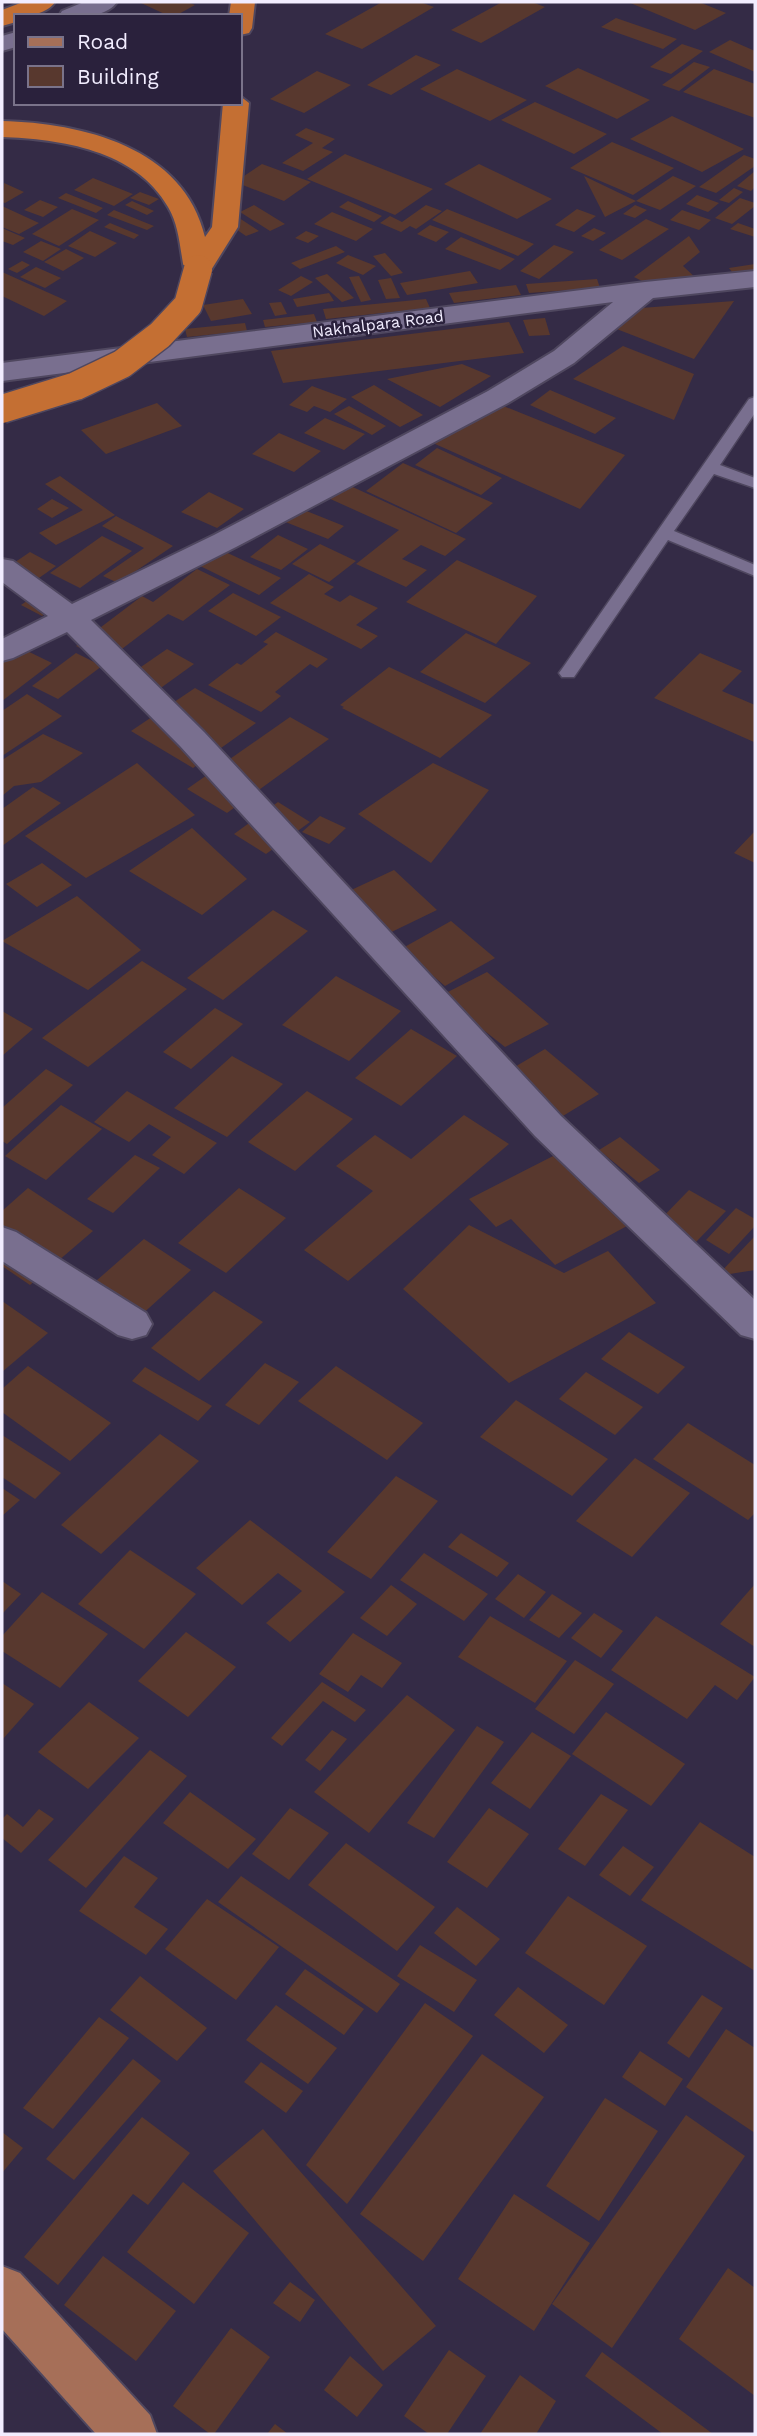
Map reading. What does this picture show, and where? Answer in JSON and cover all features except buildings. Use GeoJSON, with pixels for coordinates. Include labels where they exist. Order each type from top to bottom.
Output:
{"type":"FeatureCollection","features":[{"type":"Feature","properties":{"kind":"highway"},"geometry":{"type":"LineString","coordinates":[[14,14],[43,2]]}},
{"type":"Feature","properties":{"kind":"highway"},"geometry":{"type":"LineString","coordinates":[[2,409],[76,386],[122,364],[160,335],[188,305],[198,269],[225,227],[236,105]]}},
{"type":"Feature","properties":{"kind":"highway"},"geometry":{"type":"LineString","coordinates":[[2,129],[53,133],[90,141],[126,155],[160,178],[180,203],[190,229],[198,269]]}},
{"type":"Feature","properties":{"kind":"main road"},"geometry":{"type":"LineString","coordinates":[[2,2291],[131,2434]]}},
{"type":"Feature","properties":{"kind":"street"},"geometry":{"type":"LineString","coordinates":[[76,14],[105,2]]}},
{"type":"Feature","properties":{"kind":"street","name":"Nakhalpara Road"},"geometry":{"type":"LineString","coordinates":[[2,372],[645,289],[755,279]]}},
{"type":"Feature","properties":{"kind":"street"},"geometry":{"type":"LineString","coordinates":[[2,651],[225,541],[498,397],[564,357],[645,289]]}},
{"type":"Feature","properties":{"kind":"street"},"geometry":{"type":"LineString","coordinates":[[2,568],[70,617],[192,739],[548,1126],[755,1324]]}},
{"type":"Feature","properties":{"kind":"street"},"geometry":{"type":"LineString","coordinates":[[2,1242],[132,1324]]}},
{"type":"Feature","properties":{"kind":"lane"},"geometry":{"type":"LineString","coordinates":[[568,673],[755,402]]}},
{"type":"Feature","properties":{"kind":"lane"},"geometry":{"type":"LineString","coordinates":[[710,467],[755,483]]}},
{"type":"Feature","properties":{"kind":"lane"},"geometry":{"type":"LineString","coordinates":[[664,533],[755,571]]}}]}
